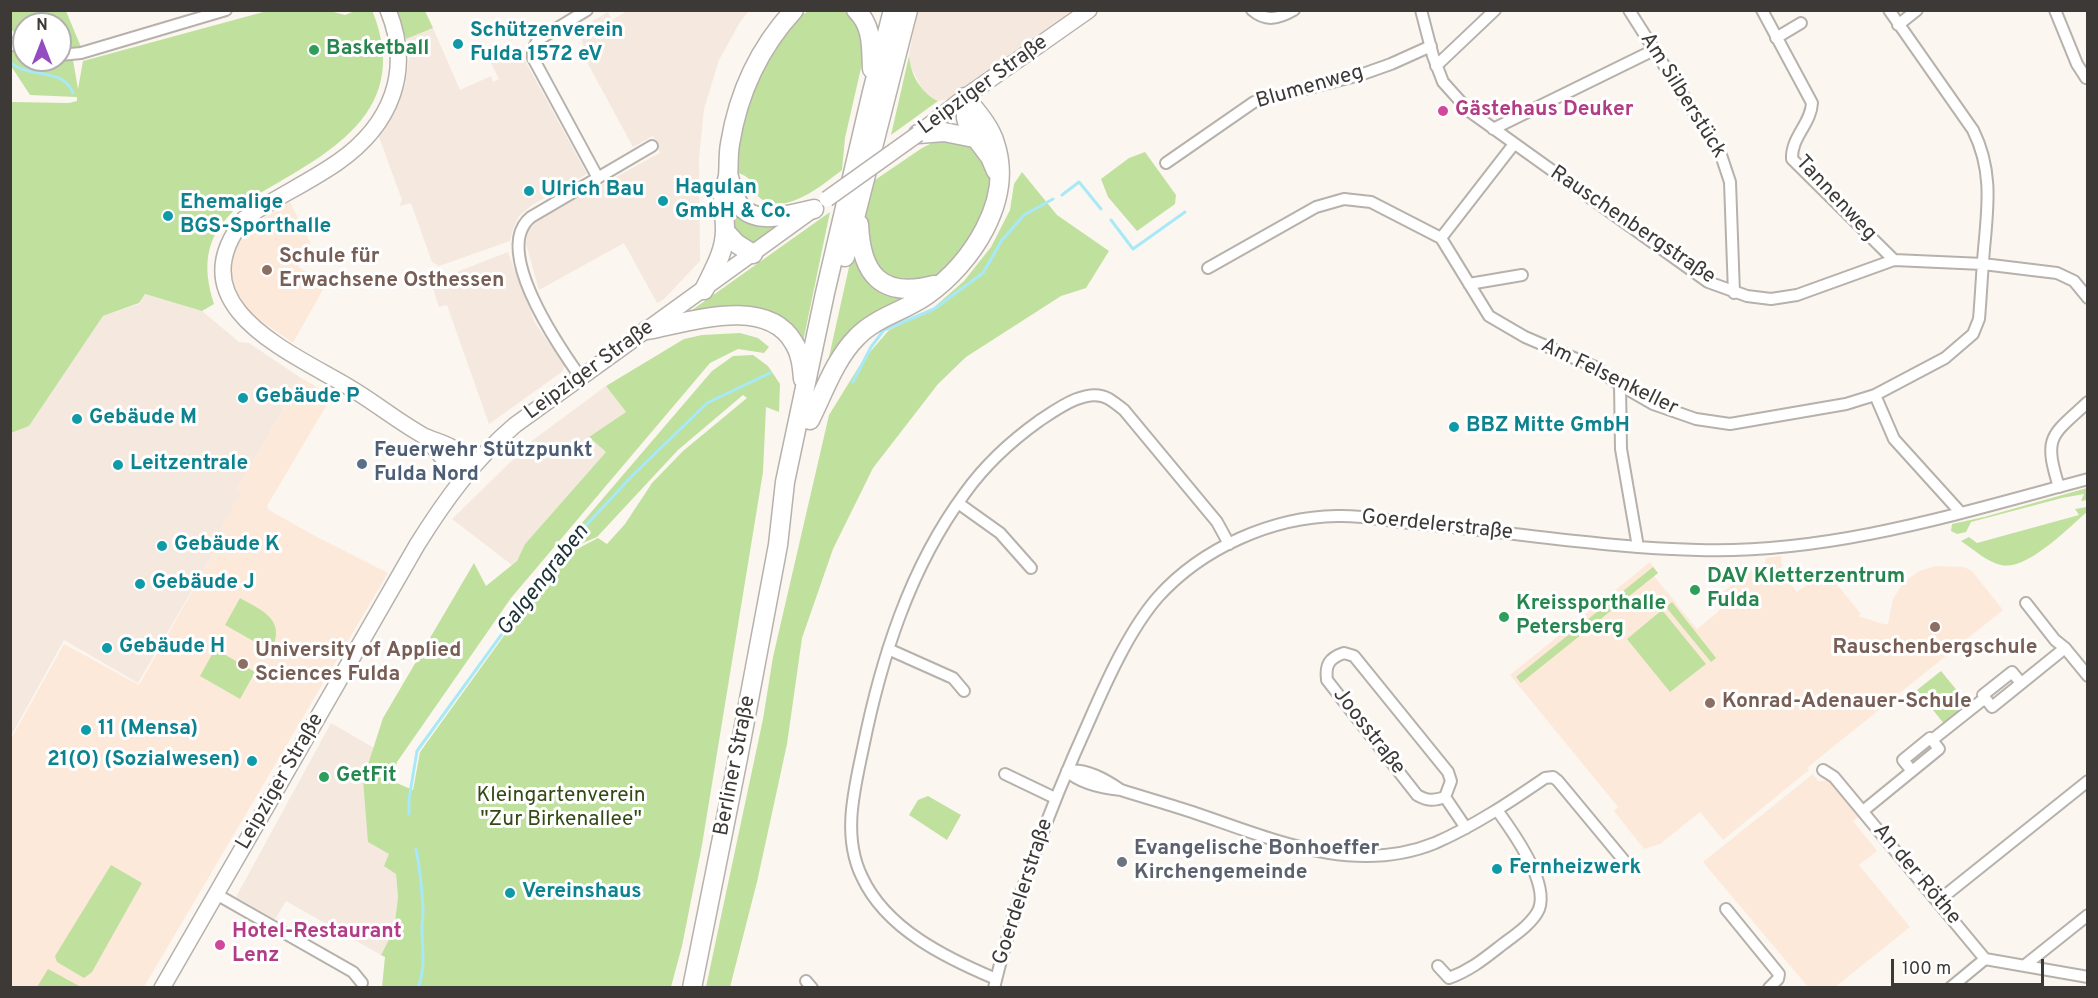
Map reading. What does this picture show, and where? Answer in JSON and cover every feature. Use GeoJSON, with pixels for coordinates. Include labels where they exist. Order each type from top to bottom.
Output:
{"type":"FeatureCollection","features":[{"type":"Feature","properties":{"kind":"highway"},"geometry":{"type":"LineString","coordinates":[[704,290],[721,256],[734,122],[751,74],[772,36],[794,10]]}},
{"type":"Feature","properties":{"kind":"highway"},"geometry":{"type":"LineString","coordinates":[[856,10],[868,26],[870,34],[872,92]]}},
{"type":"Feature","properties":{"kind":"highway"},"geometry":{"type":"LineString","coordinates":[[778,545],[785,482],[805,388],[872,92],[893,10]]}},
{"type":"Feature","properties":{"kind":"highway"},"geometry":{"type":"LineString","coordinates":[[778,545],[796,484],[841,274],[908,10]]}},
{"type":"Feature","properties":{"kind":"highway"},"geometry":{"type":"LineString","coordinates":[[810,420],[845,351],[858,335],[874,323],[924,297],[944,283],[961,265],[989,219],[997,197],[998,155],[995,141],[979,113],[965,98]]}},
{"type":"Feature","properties":{"kind":"highway"},"geometry":{"type":"LineString","coordinates":[[965,98],[966,118],[974,138],[990,157],[999,179]]}},
{"type":"Feature","properties":{"kind":"highway"},"geometry":{"type":"LineString","coordinates":[[923,130],[974,138]]}},
{"type":"Feature","properties":{"kind":"highway"},"geometry":{"type":"LineString","coordinates":[[728,180],[741,206],[749,213],[759,217],[769,218],[820,204]]}},
{"type":"Feature","properties":{"kind":"highway"},"geometry":{"type":"LineString","coordinates":[[858,210],[860,246],[865,262],[875,275],[887,285],[904,290],[921,289],[944,283]]}},
{"type":"Feature","properties":{"kind":"highway"},"geometry":{"type":"LineString","coordinates":[[725,231],[737,244],[753,254]]}},
{"type":"Feature","properties":{"kind":"highway"},"geometry":{"type":"LineString","coordinates":[[647,330],[731,315],[767,318],[784,330],[794,343],[800,357],[805,388]]}},
{"type":"Feature","properties":{"kind":"highway","name":"Berliner Straße"},"geometry":{"type":"LineString","coordinates":[[692,987],[778,545]]}},
{"type":"Feature","properties":{"kind":"main road"},"geometry":{"type":"LineString","coordinates":[[388,10],[398,38],[399,65],[392,97],[379,123],[364,141],[338,162],[244,219],[234,232],[227,247],[223,273],[229,297],[241,318],[296,356],[424,436],[447,463],[468,471]]}},
{"type":"Feature","properties":{"kind":"main road","name":"Leipziger Straße"},"geometry":{"type":"LineString","coordinates":[[162,987],[417,545],[453,490],[489,448],[515,425],[1089,10]]}},
{"type":"Feature","properties":{"kind":"street"},"geometry":{"type":"LineString","coordinates":[[72,54],[226,10]]}},
{"type":"Feature","properties":{"kind":"street"},"geometry":{"type":"LineString","coordinates":[[587,10],[538,40],[533,49],[533,58],[598,178]]}},
{"type":"Feature","properties":{"kind":"street"},"geometry":{"type":"LineString","coordinates":[[1252,10],[1261,18],[1272,19],[1294,10]]}},
{"type":"Feature","properties":{"kind":"street","name":"Rauschenbergstraße"},"geometry":{"type":"LineString","coordinates":[[1421,10],[1436,66],[1443,82],[1469,111],[1708,282],[1748,296],[1771,298],[1797,295],[1894,260],[1983,264],[2064,275],[2073,281],[2088,298]]}},
{"type":"Feature","properties":{"kind":"street"},"geometry":{"type":"LineString","coordinates":[[1436,66],[1496,10]]}},
{"type":"Feature","properties":{"kind":"street","name":"Am Silberstück"},"geometry":{"type":"LineString","coordinates":[[1629,10],[1721,154],[1730,182],[1734,293]]}},
{"type":"Feature","properties":{"kind":"street","name":"Tannenweg"},"geometry":{"type":"LineString","coordinates":[[1762,10],[1812,103],[1811,113],[1791,147],[1792,159],[1894,260]]}},
{"type":"Feature","properties":{"kind":"street","name":"Am Felsenkeller"},"geometry":{"type":"LineString","coordinates":[[1441,238],[1489,316],[1525,337],[1595,367],[1653,404],[1696,419],[1730,424],[1846,404],[1875,395],[1933,366],[1957,350],[1973,334],[1980,319],[1988,172],[1982,146],[1964,115],[1889,10]]}},
{"type":"Feature","properties":{"kind":"street"},"geometry":{"type":"LineString","coordinates":[[1898,25],[1917,10]]}},
{"type":"Feature","properties":{"kind":"street"},"geometry":{"type":"LineString","coordinates":[[2055,10],[2077,64],[2086,78]]}},
{"type":"Feature","properties":{"kind":"street"},"geometry":{"type":"LineString","coordinates":[[1776,38],[1800,23]]}},
{"type":"Feature","properties":{"kind":"street","name":"Blumenweg"},"geometry":{"type":"LineString","coordinates":[[1166,163],[1254,102],[1360,75],[1431,46]]}},
{"type":"Feature","properties":{"kind":"street"},"geometry":{"type":"LineString","coordinates":[[1492,129],[1654,50]]}},
{"type":"Feature","properties":{"kind":"street"},"geometry":{"type":"LineString","coordinates":[[1208,268],[1316,207],[1344,199],[1371,201],[1441,238],[1514,144]]}},
{"type":"Feature","properties":{"kind":"street"},"geometry":{"type":"LineString","coordinates":[[581,378],[541,317],[519,257],[517,244],[523,223],[652,146]]}},
{"type":"Feature","properties":{"kind":"street"},"geometry":{"type":"LineString","coordinates":[[1469,284],[1522,275]]}},
{"type":"Feature","properties":{"kind":"street"},"geometry":{"type":"LineString","coordinates":[[1620,385],[1621,449],[1638,547]]}},
{"type":"Feature","properties":{"kind":"street"},"geometry":{"type":"LineString","coordinates":[[995,983],[940,952],[896,920],[876,900],[857,866],[851,833],[852,799],[872,703],[888,649],[917,573],[958,502],[990,462],[1021,434],[1048,415],[1077,399],[1094,394],[1108,398],[1124,410],[1217,522],[1229,544]]}},
{"type":"Feature","properties":{"kind":"street"},"geometry":{"type":"LineString","coordinates":[[1875,395],[1894,439],[1920,465],[1961,513]]}},
{"type":"Feature","properties":{"kind":"street"},"geometry":{"type":"LineString","coordinates":[[2059,487],[2050,457],[2051,442],[2058,430],[2088,402]]}},
{"type":"Feature","properties":{"kind":"street","name":"Goerdelerstraße"},"geometry":{"type":"LineString","coordinates":[[995,983],[1024,885],[1055,798],[1114,668],[1151,607],[1163,592],[1183,574],[1229,544],[1255,532],[1316,517],[1341,516],[1380,518],[1406,523],[1638,547],[1702,550],[1780,547],[1885,531],[2088,479]]}},
{"type":"Feature","properties":{"kind":"street"},"geometry":{"type":"LineString","coordinates":[[958,502],[999,533],[1031,568]]}},
{"type":"Feature","properties":{"kind":"street"},"geometry":{"type":"LineString","coordinates":[[2025,603],[2088,676]]}},
{"type":"Feature","properties":{"kind":"street"},"geometry":{"type":"LineString","coordinates":[[1863,811],[1939,749],[1932,740],[1984,698],[1992,707],[2065,648]]}},
{"type":"Feature","properties":{"kind":"street"},"geometry":{"type":"LineString","coordinates":[[888,649],[953,678],[963,691]]}},
{"type":"Feature","properties":{"kind":"street","name":"Joosstraße"},"geometry":{"type":"LineString","coordinates":[[1344,652],[1354,656],[1448,772],[1451,781],[1445,797],[1426,800],[1417,795],[1327,680],[1328,662],[1335,656],[1344,652]]}},
{"type":"Feature","properties":{"kind":"street","name":"An der Röthe"},"geometry":{"type":"LineString","coordinates":[[1823,770],[1834,777],[1985,959]]}},
{"type":"Feature","properties":{"kind":"street"},"geometry":{"type":"LineString","coordinates":[[1067,771],[1075,778],[1104,789],[1121,790],[1285,844],[1325,853],[1368,855],[1403,852],[1433,843],[1466,828],[1545,778],[1556,778],[1626,863]]}},
{"type":"Feature","properties":{"kind":"street","name":"Goerdelerstraße"},"geometry":{"type":"LineString","coordinates":[[1005,774],[1055,798]]}},
{"type":"Feature","properties":{"kind":"street"},"geometry":{"type":"LineString","coordinates":[[1938,901],[2088,781]]}},
{"type":"Feature","properties":{"kind":"street"},"geometry":{"type":"LineString","coordinates":[[1445,797],[1466,828]]}},
{"type":"Feature","properties":{"kind":"street"},"geometry":{"type":"LineString","coordinates":[[1437,966],[1449,978],[1467,972],[1518,933],[1539,908],[1541,888],[1537,875],[1497,810]]}},
{"type":"Feature","properties":{"kind":"street"},"geometry":{"type":"LineString","coordinates":[[216,894],[353,972],[362,983]]}},
{"type":"Feature","properties":{"kind":"street"},"geometry":{"type":"LineString","coordinates":[[1726,909],[1779,974],[1778,980],[1769,987]]}},
{"type":"Feature","properties":{"kind":"street"},"geometry":{"type":"LineString","coordinates":[[2024,966],[2088,915]]}},
{"type":"Feature","properties":{"kind":"street"},"geometry":{"type":"LineString","coordinates":[[1950,987],[1985,959],[2088,977]]}},
{"type":"Feature","properties":{"kind":"shaded area"},"geometry":{"type":"Polygon","coordinates":[[[627,11],[749,11],[740,22],[719,60],[704,109],[699,158],[700,261],[664,299],[657,303],[624,243],[539,290],[526,244],[528,231],[538,219],[660,153],[653,136],[633,147],[587,62],[579,29],[608,12],[612,20],[627,11]]]}},
{"type":"Feature","properties":{"kind":"shaded area"},"geometry":{"type":"Polygon","coordinates":[[[917,11],[1072,11],[989,73],[948,99],[938,101],[923,91],[910,65],[909,56],[917,11]]]}},
{"type":"Feature","properties":{"kind":"shaded area"},"geometry":{"type":"Polygon","coordinates":[[[433,28],[460,90],[491,76],[493,82],[499,79],[489,59],[518,48],[587,174],[532,205],[519,216],[510,241],[439,266],[432,262],[411,203],[399,206],[402,200],[379,137],[405,85],[409,57],[406,39],[433,28]]]}},
{"type":"Feature","properties":{"kind":"shaded area","name":"Schule für Erwachsene Osthessen"},"geometry":{"type":"Polygon","coordinates":[[[290,202],[311,244],[298,267],[326,284],[293,343],[251,314],[237,295],[231,273],[233,257],[242,237],[252,225],[290,202]]]}},
{"type":"Feature","properties":{"kind":"shaded area"},"geometry":{"type":"Polygon","coordinates":[[[508,252],[535,323],[564,365],[563,371],[489,424],[447,305],[439,307],[431,282],[508,252]]]}},
{"type":"Feature","properties":{"kind":"shaded area"},"geometry":{"type":"Polygon","coordinates":[[[144,294],[202,311],[239,342],[249,343],[301,378],[237,490],[242,493],[222,525],[223,537],[138,683],[64,640],[11,736],[11,433],[29,426],[103,316],[139,304],[144,294]]]}},
{"type":"Feature","properties":{"kind":"shaded area","name":"University of Applied Sciences Fulda"},"geometry":{"type":"Polygon","coordinates":[[[301,378],[332,396],[267,506],[269,510],[313,535],[388,573],[144,987],[11,988],[11,739],[64,644],[139,685],[223,537],[222,525],[241,493],[237,490],[301,378]]]}},
{"type":"Feature","properties":{"kind":"shaded area"},"geometry":{"type":"Polygon","coordinates":[[[606,386],[626,412],[589,437],[606,452],[525,544],[517,561],[512,565],[452,519],[533,440],[606,386]]]}},
{"type":"Feature","properties":{"kind":"shaded area","name":"Konrad-Adenauer-Schule"},"geometry":{"type":"Polygon","coordinates":[[[1781,556],[1782,573],[1797,592],[1825,570],[1861,614],[1858,616],[1883,624],[1888,624],[1893,599],[1903,583],[1919,571],[1936,566],[1964,567],[1972,571],[2003,610],[1808,767],[1809,770],[1723,840],[1700,812],[1660,844],[1644,849],[1614,811],[1618,807],[1510,675],[1650,562],[1658,573],[1654,576],[1697,629],[1718,612],[1726,596],[1724,591],[1752,570],[1762,577],[1766,558],[1781,556]]]}},
{"type":"Feature","properties":{"kind":"shaded area"},"geometry":{"type":"Polygon","coordinates":[[[331,723],[374,748],[363,780],[396,874],[398,897],[394,930],[381,955],[286,901],[275,919],[236,897],[331,723]]]}},
{"type":"Feature","properties":{"kind":"shaded area"},"geometry":{"type":"Polygon","coordinates":[[[1813,774],[1818,781],[1829,781],[1858,817],[1853,821],[1877,851],[1859,865],[1910,927],[1835,987],[1808,987],[1703,862],[1813,774]]]}},
{"type":"Feature","properties":{"kind":"green space"},"geometry":{"type":"Polygon","coordinates":[[[372,10],[382,48],[381,80],[370,108],[351,132],[327,152],[240,205],[220,227],[213,238],[208,262],[210,289],[214,304],[202,311],[145,294],[139,303],[103,316],[29,426],[11,433],[11,102],[69,103],[77,101],[77,97],[30,95],[15,72],[72,72],[73,60],[78,89],[83,61],[267,11],[330,11],[345,15],[355,11],[372,10]]]}},
{"type":"Feature","properties":{"kind":"green space"},"geometry":{"type":"Polygon","coordinates":[[[811,10],[846,10],[859,21],[864,55],[845,138],[842,170],[802,197],[778,204],[767,202],[758,196],[749,179],[737,173],[737,146],[742,118],[756,77],[764,62],[794,22],[811,10]]]}},
{"type":"Feature","properties":{"kind":"green space"},"geometry":{"type":"Polygon","coordinates":[[[10,11],[66,12],[12,12],[11,30],[10,11]]]}},
{"type":"Feature","properties":{"kind":"green space"},"geometry":{"type":"Polygon","coordinates":[[[396,11],[425,11],[433,28],[406,39],[396,11]]]}},
{"type":"Feature","properties":{"kind":"green space"},"geometry":{"type":"Polygon","coordinates":[[[72,25],[81,47],[72,48],[72,25]]]}},
{"type":"Feature","properties":{"kind":"green space"},"geometry":{"type":"Polygon","coordinates":[[[909,56],[912,70],[921,88],[938,101],[891,135],[909,56]]]}},
{"type":"Feature","properties":{"kind":"green space"},"geometry":{"type":"Polygon","coordinates":[[[962,139],[985,157],[991,181],[990,195],[974,236],[943,272],[929,280],[917,283],[883,277],[864,244],[864,213],[872,182],[936,141],[962,139]]]}},
{"type":"Feature","properties":{"kind":"green space"},"geometry":{"type":"Polygon","coordinates":[[[1145,152],[1176,195],[1175,204],[1137,231],[1108,197],[1101,179],[1129,158],[1145,152]]]}},
{"type":"Feature","properties":{"kind":"green space"},"geometry":{"type":"Polygon","coordinates":[[[1022,172],[1057,215],[1109,251],[1086,288],[1061,296],[966,357],[938,384],[873,468],[833,549],[802,638],[787,744],[757,882],[730,987],[706,987],[763,719],[773,657],[829,415],[863,360],[889,330],[932,309],[964,281],[991,247],[1010,210],[1014,184],[1022,172]]]}},
{"type":"Feature","properties":{"kind":"green space"},"geometry":{"type":"Polygon","coordinates":[[[730,193],[777,225],[753,245],[750,246],[732,226],[730,193]]]}},
{"type":"Feature","properties":{"kind":"green space"},"geometry":{"type":"Polygon","coordinates":[[[830,212],[802,347],[789,327],[678,320],[830,212]]]}},
{"type":"Feature","properties":{"kind":"green space"},"geometry":{"type":"Polygon","coordinates":[[[853,249],[861,263],[920,291],[831,361],[828,360],[853,249]]]}},
{"type":"Feature","properties":{"kind":"green space","name":"Kleingartenverein \"Zur Birkenallee\""},"geometry":{"type":"Polygon","coordinates":[[[740,333],[758,338],[769,347],[764,353],[738,349],[710,363],[511,598],[397,762],[392,781],[413,790],[420,752],[560,558],[598,538],[607,544],[625,524],[652,483],[683,451],[747,398],[743,395],[678,450],[597,537],[576,546],[575,531],[712,371],[733,356],[753,355],[768,366],[780,384],[779,412],[766,407],[763,472],[702,845],[682,946],[671,987],[382,987],[385,957],[381,955],[394,930],[398,897],[396,874],[384,866],[389,854],[368,842],[363,780],[383,718],[474,563],[486,586],[517,561],[525,544],[606,452],[589,437],[626,412],[606,386],[684,339],[702,335],[740,333]]]}},
{"type":"Feature","properties":{"kind":"green space"},"geometry":{"type":"Polygon","coordinates":[[[2087,488],[2087,500],[2081,501],[2084,494],[2062,498],[1971,522],[1966,532],[1957,534],[1951,531],[1952,524],[2087,488]]]}},
{"type":"Feature","properties":{"kind":"green space"},"geometry":{"type":"Polygon","coordinates":[[[2087,507],[2087,512],[2047,547],[2023,562],[2001,565],[1980,555],[1961,541],[1969,537],[1977,543],[2079,515],[2075,509],[2087,507]]]}},
{"type":"Feature","properties":{"kind":"green space"},"geometry":{"type":"Polygon","coordinates":[[[1653,567],[1658,573],[1521,683],[1516,677],[1653,567]]]}},
{"type":"Feature","properties":{"kind":"green space"},"geometry":{"type":"Polygon","coordinates":[[[240,598],[264,612],[274,624],[275,640],[271,651],[225,625],[240,598]]]}},
{"type":"Feature","properties":{"kind":"green space"},"geometry":{"type":"Polygon","coordinates":[[[1672,602],[1716,658],[1711,662],[1666,607],[1672,602]]]}},
{"type":"Feature","properties":{"kind":"green space"},"geometry":{"type":"Polygon","coordinates":[[[1662,610],[1706,664],[1670,692],[1627,639],[1662,610]]]}},
{"type":"Feature","properties":{"kind":"green space"},"geometry":{"type":"Polygon","coordinates":[[[215,649],[255,672],[240,699],[200,676],[215,649]]]}},
{"type":"Feature","properties":{"kind":"green space"},"geometry":{"type":"Polygon","coordinates":[[[1941,671],[1969,705],[1945,725],[1917,690],[1941,671]]]}},
{"type":"Feature","properties":{"kind":"green space"},"geometry":{"type":"Polygon","coordinates":[[[928,796],[961,815],[947,840],[909,815],[918,800],[928,796]]]}},
{"type":"Feature","properties":{"kind":"green space"},"geometry":{"type":"Polygon","coordinates":[[[111,865],[142,883],[92,972],[84,978],[57,962],[55,956],[111,865]]]}},
{"type":"Feature","properties":{"kind":"green space"},"geometry":{"type":"Polygon","coordinates":[[[48,969],[81,987],[37,987],[48,969]]]}},
{"type":"Feature","properties":{"kind":"waterway"},"geometry":{"type":"LineString","coordinates":[[10,62],[26,70],[54,76],[68,85],[73,93]]}},
{"type":"Feature","properties":{"kind":"waterway","name":"Galgengraben"},"geometry":{"type":"LineString","coordinates":[[1062,195],[1079,182],[1101,209]]}},
{"type":"Feature","properties":{"kind":"waterway","name":"Galgengraben"},"geometry":{"type":"LineString","coordinates":[[853,382],[871,347],[884,330],[934,309],[983,273],[1002,240],[1024,215],[1053,199]]}},
{"type":"Feature","properties":{"kind":"waterway","name":"Galgengraben"},"geometry":{"type":"LineString","coordinates":[[1111,220],[1133,249],[1185,212]]}},
{"type":"Feature","properties":{"kind":"waterway","name":"Galgengraben"},"geometry":{"type":"LineString","coordinates":[[409,814],[409,799],[417,751],[563,550],[632,476],[707,403],[770,373]]}},
{"type":"Feature","properties":{"kind":"waterway","name":"Galgengraben"},"geometry":{"type":"LineString","coordinates":[[416,849],[423,909],[423,965],[418,988]]}},
{"type":"Feature","properties":{"kind":"place","name":"Schützenverein Fulda 1572 eV"},"geometry":{"type":"Point","coordinates":[458,44]}},
{"type":"Feature","properties":{"kind":"place","name":"Basketball"},"geometry":{"type":"Point","coordinates":[314,50]}},
{"type":"Feature","properties":{"kind":"place","name":"Gästehaus Deuker"},"geometry":{"type":"Point","coordinates":[1443,111]}},
{"type":"Feature","properties":{"kind":"place","name":"Ulrich Bau"},"geometry":{"type":"Point","coordinates":[529,191]}},
{"type":"Feature","properties":{"kind":"place","name":"Hagulan GmbH & Co."},"geometry":{"type":"Point","coordinates":[663,201]}},
{"type":"Feature","properties":{"kind":"place","name":"Ehemalige BGS-Sporthalle"},"geometry":{"type":"Point","coordinates":[168,216]}},
{"type":"Feature","properties":{"kind":"place","name":"Schule für Erwachsene Osthessen"},"geometry":{"type":"Point","coordinates":[267,270]}},
{"type":"Feature","properties":{"kind":"place","name":"Gebäude P"},"geometry":{"type":"Point","coordinates":[243,398]}},
{"type":"Feature","properties":{"kind":"place","name":"Gebäude M"},"geometry":{"type":"Point","coordinates":[77,419]}},
{"type":"Feature","properties":{"kind":"place","name":"BBZ Mitte GmbH"},"geometry":{"type":"Point","coordinates":[1454,427]}},
{"type":"Feature","properties":{"kind":"place","name":"Feuerwehr Stützpunkt Fulda Nord"},"geometry":{"type":"Point","coordinates":[362,464]}},
{"type":"Feature","properties":{"kind":"place","name":"Leitzentrale"},"geometry":{"type":"Point","coordinates":[118,465]}},
{"type":"Feature","properties":{"kind":"place","name":"Gebäude K"},"geometry":{"type":"Point","coordinates":[162,546]}},
{"type":"Feature","properties":{"kind":"place","name":"Gebäude J"},"geometry":{"type":"Point","coordinates":[140,584]}},
{"type":"Feature","properties":{"kind":"place","name":"DAV Kletterzentrum Fulda"},"geometry":{"type":"Point","coordinates":[1695,590]}},
{"type":"Feature","properties":{"kind":"place","name":"Kreissporthalle Petersberg"},"geometry":{"type":"Point","coordinates":[1504,617]}},
{"type":"Feature","properties":{"kind":"place","name":"Rauschenbergschule"},"geometry":{"type":"Point","coordinates":[1935,627]}},
{"type":"Feature","properties":{"kind":"place","name":"Gebäude H"},"geometry":{"type":"Point","coordinates":[107,648]}},
{"type":"Feature","properties":{"kind":"place","name":"University of Applied Sciences Fulda"},"geometry":{"type":"Point","coordinates":[243,664]}},
{"type":"Feature","properties":{"kind":"place","name":"Konrad-Adenauer-Schule"},"geometry":{"type":"Point","coordinates":[1710,703]}},
{"type":"Feature","properties":{"kind":"place","name":"11 (Mensa)"},"geometry":{"type":"Point","coordinates":[86,730]}},
{"type":"Feature","properties":{"kind":"place","name":"21(O) (Sozialwesen)"},"geometry":{"type":"Point","coordinates":[252,761]}},
{"type":"Feature","properties":{"kind":"place","name":"GetFit"},"geometry":{"type":"Point","coordinates":[324,777]}},
{"type":"Feature","properties":{"kind":"place","name":"Evangelische Bonhoeffer Kirchengemeinde"},"geometry":{"type":"Point","coordinates":[1122,862]}},
{"type":"Feature","properties":{"kind":"place","name":"Fernheizwerk"},"geometry":{"type":"Point","coordinates":[1497,869]}},
{"type":"Feature","properties":{"kind":"place","name":"Vereinshaus"},"geometry":{"type":"Point","coordinates":[510,893]}},
{"type":"Feature","properties":{"kind":"place","name":"Hotel-Restaurant Lenz"},"geometry":{"type":"Point","coordinates":[220,945]}}]}
